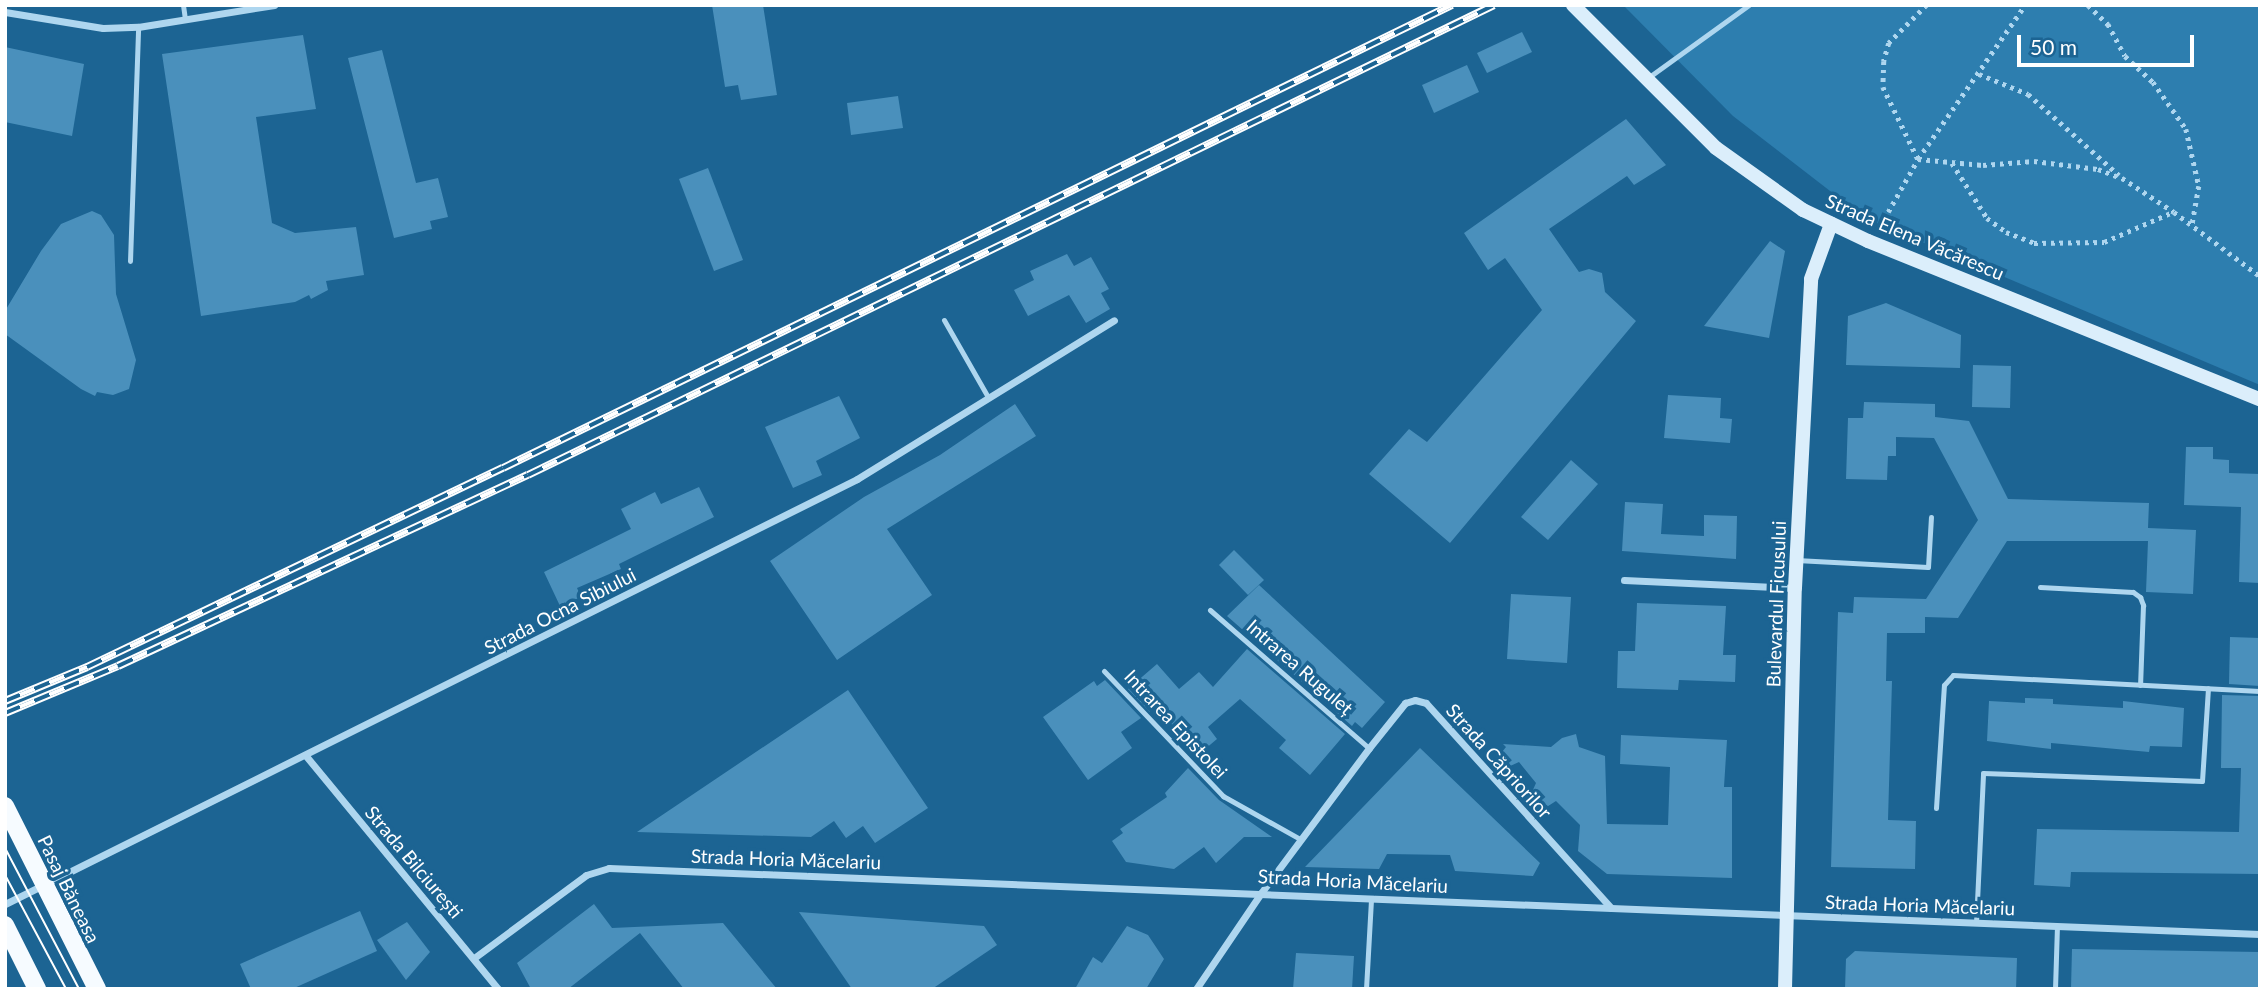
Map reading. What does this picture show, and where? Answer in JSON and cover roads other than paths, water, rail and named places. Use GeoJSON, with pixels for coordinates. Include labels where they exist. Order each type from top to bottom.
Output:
{"type":"FeatureCollection","features":[{"type":"Feature","properties":{"kind":"main road","name":"Pasaj Băneasa"},"geometry":{"type":"LineString","coordinates":[[5,806],[97,989]]}},
{"type":"Feature","properties":{"kind":"main road"},"geometry":{"type":"LineString","coordinates":[[5,926],[37,989]]}},
{"type":"Feature","properties":{"kind":"street"},"geometry":{"type":"LineString","coordinates":[[5,12],[103,28],[138,27],[274,5]]}},
{"type":"Feature","properties":{"kind":"street","name":"Strada Elena Văcărescu"},"geometry":{"type":"LineString","coordinates":[[1573,5],[1737,165],[1831,225],[2260,399]]}},
{"type":"Feature","properties":{"kind":"street","name":"Bulevardul Ficusului"},"geometry":{"type":"LineString","coordinates":[[1785,989],[1796,560],[1811,279],[1831,225]]}},
{"type":"Feature","properties":{"kind":"street","name":"Strada Ocna Sibiului"},"geometry":{"type":"LineString","coordinates":[[5,904],[857,479],[1114,320]]}},
{"type":"Feature","properties":{"kind":"street"},"geometry":{"type":"LineString","coordinates":[[1624,580],[1795,588]]}},
{"type":"Feature","properties":{"kind":"street","name":"Strada Căpriorilor"},"geometry":{"type":"LineString","coordinates":[[1196,989],[1300,839],[1405,703],[1426,703],[1611,908]]}},
{"type":"Feature","properties":{"kind":"street","name":"Strada Bilciurești"},"geometry":{"type":"LineString","coordinates":[[306,756],[498,989]]}},
{"type":"Feature","properties":{"kind":"street","name":"Strada Horia Măcelariu"},"geometry":{"type":"LineString","coordinates":[[474,958],[586,875],[609,867],[2260,934]]}},
{"type":"Feature","properties":{"kind":"lane"},"geometry":{"type":"LineString","coordinates":[[183,5],[185,20]]}},
{"type":"Feature","properties":{"kind":"lane"},"geometry":{"type":"LineString","coordinates":[[1646,79],[1749,5]]}},
{"type":"Feature","properties":{"kind":"lane"},"geometry":{"type":"LineString","coordinates":[[130,261],[138,27]]}},
{"type":"Feature","properties":{"kind":"lane"},"geometry":{"type":"LineString","coordinates":[[944,320],[988,397]]}},
{"type":"Feature","properties":{"kind":"lane"},"geometry":{"type":"LineString","coordinates":[[1796,560],[1928,567],[1931,517]]}},
{"type":"Feature","properties":{"kind":"lane"},"geometry":{"type":"LineString","coordinates":[[2040,587],[2133,592],[2140,597],[2143,606],[2140,685]]}},
{"type":"Feature","properties":{"kind":"lane","name":"Intrarea Ruguleț"},"geometry":{"type":"LineString","coordinates":[[1210,610],[1369,748]]}},
{"type":"Feature","properties":{"kind":"lane","name":"Intrarea Epistolei"},"geometry":{"type":"LineString","coordinates":[[1104,671],[1223,796],[1300,839]]}},
{"type":"Feature","properties":{"kind":"lane"},"geometry":{"type":"LineString","coordinates":[[1936,808],[1944,685],[1953,675],[2260,691]]}},
{"type":"Feature","properties":{"kind":"lane"},"geometry":{"type":"LineString","coordinates":[[1976,923],[1983,773],[2202,781],[2207,688]]}},
{"type":"Feature","properties":{"kind":"lane"},"geometry":{"type":"LineString","coordinates":[[1366,989],[1371,899]]}},
{"type":"Feature","properties":{"kind":"lane"},"geometry":{"type":"LineString","coordinates":[[2055,989],[2057,926]]}},
{"type":"Feature","properties":{"kind":"tram line"},"geometry":{"type":"LineString","coordinates":[[5,848],[79,989]]}},
{"type":"Feature","properties":{"kind":"tram line"},"geometry":{"type":"LineString","coordinates":[[5,875],[66,989]]}},
{"type":"Feature","properties":{"kind":"railway"},"geometry":{"type":"LineString","coordinates":[[5,701],[87,667],[503,468],[1452,5]]}},
{"type":"Feature","properties":{"kind":"railway"},"geometry":{"type":"LineString","coordinates":[[5,713],[118,666],[528,475],[1494,5]]}}]}
